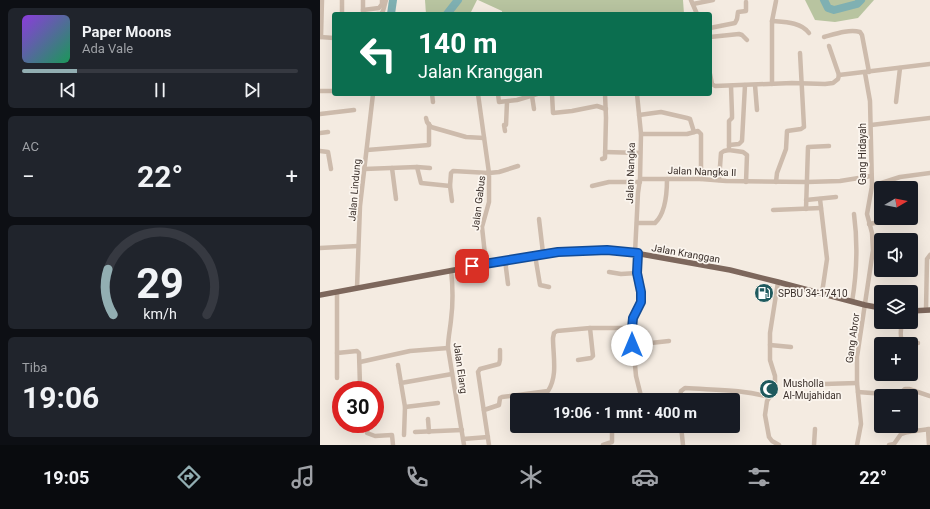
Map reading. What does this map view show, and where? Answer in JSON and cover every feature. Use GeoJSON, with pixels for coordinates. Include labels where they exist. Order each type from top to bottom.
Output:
{"type":"FeatureCollection","features":[{"type":"Feature","properties":{"kind":"main road","name":"Jalan Kranggan"},"geometry":{"type":"LineString","coordinates":[[320,295],[536,255],[558,252],[607,250],[636,253],[695,263],[778,282],[874,307]]}},
{"type":"Feature","properties":{"kind":"main road"},"geometry":{"type":"LineString","coordinates":[[918,311],[928,310]]}},
{"type":"Feature","properties":{"kind":"street"},"geometry":{"type":"LineString","coordinates":[[322,0],[320,37],[332,38]]}},
{"type":"Feature","properties":{"kind":"street"},"geometry":{"type":"LineString","coordinates":[[342,0],[342,12]]}},
{"type":"Feature","properties":{"kind":"street"},"geometry":{"type":"LineString","coordinates":[[363,0],[363,12],[379,8],[382,4],[382,0]]}},
{"type":"Feature","properties":{"kind":"street"},"geometry":{"type":"LineString","coordinates":[[382,12],[386,0]]}},
{"type":"Feature","properties":{"kind":"street"},"geometry":{"type":"LineString","coordinates":[[696,12],[692,2],[713,0]]}},
{"type":"Feature","properties":{"kind":"street"},"geometry":{"type":"LineString","coordinates":[[772,84],[772,21],[776,1]]}},
{"type":"Feature","properties":{"kind":"street"},"geometry":{"type":"LineString","coordinates":[[712,28],[735,23],[738,12],[746,11],[746,2]]}},
{"type":"Feature","properties":{"kind":"street"},"geometry":{"type":"LineString","coordinates":[[772,21],[800,25],[809,33]]}},
{"type":"Feature","properties":{"kind":"street","name":"Gang Hidayah"},"geometry":{"type":"LineString","coordinates":[[824,37],[839,33],[857,31],[862,35],[870,101],[872,186],[867,214],[872,233],[873,250],[865,305]]}},
{"type":"Feature","properties":{"kind":"street"},"geometry":{"type":"LineString","coordinates":[[712,37],[739,34],[747,40]]}},
{"type":"Feature","properties":{"kind":"street"},"geometry":{"type":"LineString","coordinates":[[712,80],[714,86],[833,83],[838,79],[839,75],[829,46]]}},
{"type":"Feature","properties":{"kind":"street"},"geometry":{"type":"LineString","coordinates":[[776,182],[777,173],[786,149],[787,131],[801,129],[804,127],[800,52]]}},
{"type":"Feature","properties":{"kind":"street"},"geometry":{"type":"LineString","coordinates":[[839,75],[930,64]]}},
{"type":"Feature","properties":{"kind":"street"},"geometry":{"type":"LineString","coordinates":[[896,102],[900,68]]}},
{"type":"Feature","properties":{"kind":"street"},"geometry":{"type":"LineString","coordinates":[[719,180],[721,153],[742,141],[745,85]]}},
{"type":"Feature","properties":{"kind":"street"},"geometry":{"type":"LineString","coordinates":[[755,85],[757,110]]}},
{"type":"Feature","properties":{"kind":"street"},"geometry":{"type":"LineString","coordinates":[[729,148],[728,121],[732,118],[731,86]]}},
{"type":"Feature","properties":{"kind":"street"},"geometry":{"type":"LineString","coordinates":[[320,91],[332,91]]}},
{"type":"Feature","properties":{"kind":"street","name":"Jalan Lindung"},"geometry":{"type":"LineString","coordinates":[[357,288],[358,246],[364,169],[373,96]]}},
{"type":"Feature","properties":{"kind":"street"},"geometry":{"type":"LineString","coordinates":[[432,96],[433,102]]}},
{"type":"Feature","properties":{"kind":"street"},"geometry":{"type":"LineString","coordinates":[[452,201],[450,186],[451,173],[453,171],[489,173],[478,96]]}},
{"type":"Feature","properties":{"kind":"street"},"geometry":{"type":"LineString","coordinates":[[498,96],[499,102],[517,100],[531,96]]}},
{"type":"Feature","properties":{"kind":"street"},"geometry":{"type":"LineString","coordinates":[[534,109],[535,96]]}},
{"type":"Feature","properties":{"kind":"street"},"geometry":{"type":"LineString","coordinates":[[552,96],[553,113],[597,106],[606,108]]}},
{"type":"Feature","properties":{"kind":"street"},"geometry":{"type":"LineString","coordinates":[[602,159],[605,158],[605,96]]}},
{"type":"Feature","properties":{"kind":"street","name":"Jalan Nangka"},"geometry":{"type":"LineString","coordinates":[[637,96],[640,134],[640,181],[638,193],[636,253],[641,302],[633,318],[632,345],[637,385],[640,393]]}},
{"type":"Feature","properties":{"kind":"street"},"geometry":{"type":"LineString","coordinates":[[505,131],[504,125],[506,125],[507,115],[506,102]]}},
{"type":"Feature","properties":{"kind":"street"},"geometry":{"type":"LineString","coordinates":[[320,114],[354,110]]}},
{"type":"Feature","properties":{"kind":"street"},"geometry":{"type":"LineString","coordinates":[[639,115],[661,112],[687,118],[692,122],[694,132]]}},
{"type":"Feature","properties":{"kind":"street"},"geometry":{"type":"LineString","coordinates":[[426,118],[431,127],[466,137],[484,138]]}},
{"type":"Feature","properties":{"kind":"street"},"geometry":{"type":"LineString","coordinates":[[871,125],[930,118]]}},
{"type":"Feature","properties":{"kind":"street"},"geometry":{"type":"LineString","coordinates":[[367,150],[429,145],[429,124]]}},
{"type":"Feature","properties":{"kind":"street"},"geometry":{"type":"LineString","coordinates":[[640,134],[681,134],[698,131],[701,134],[700,179]]}},
{"type":"Feature","properties":{"kind":"street"},"geometry":{"type":"LineString","coordinates":[[320,133],[328,132]]}},
{"type":"Feature","properties":{"kind":"street"},"geometry":{"type":"LineString","coordinates":[[806,209],[808,147],[829,146]]}},
{"type":"Feature","properties":{"kind":"street"},"geometry":{"type":"LineString","coordinates":[[729,148],[743,152],[747,155],[746,182]]}},
{"type":"Feature","properties":{"kind":"street"},"geometry":{"type":"LineString","coordinates":[[320,151],[328,152],[331,169]]}},
{"type":"Feature","properties":{"kind":"street"},"geometry":{"type":"LineString","coordinates":[[605,152],[640,153]]}},
{"type":"Feature","properties":{"kind":"street","name":"Jalan Gabus"},"geometry":{"type":"LineString","coordinates":[[486,264],[482,227],[489,202],[489,173],[518,166]]}},
{"type":"Feature","properties":{"kind":"street"},"geometry":{"type":"LineString","coordinates":[[417,167],[421,184],[450,186]]}},
{"type":"Feature","properties":{"kind":"street"},"geometry":{"type":"LineString","coordinates":[[392,168],[396,199]]}},
{"type":"Feature","properties":{"kind":"street"},"geometry":{"type":"LineString","coordinates":[[364,169],[430,168]]}},
{"type":"Feature","properties":{"kind":"street"},"geometry":{"type":"LineString","coordinates":[[872,186],[900,177],[930,173]]}},
{"type":"Feature","properties":{"kind":"street","name":"Jalan Nangka II"},"geometry":{"type":"LineString","coordinates":[[592,186],[609,182],[667,179],[700,179],[746,182],[807,182],[840,181],[871,176]]}},
{"type":"Feature","properties":{"kind":"street"},"geometry":{"type":"LineString","coordinates":[[637,223],[655,223],[658,221],[665,206],[667,179]]}},
{"type":"Feature","properties":{"kind":"street"},"geometry":{"type":"LineString","coordinates":[[806,200],[836,197]]}},
{"type":"Feature","properties":{"kind":"street"},"geometry":{"type":"LineString","coordinates":[[820,199],[827,259],[827,268],[822,293]]}},
{"type":"Feature","properties":{"kind":"street"},"geometry":{"type":"LineString","coordinates":[[773,210],[821,208]]}},
{"type":"Feature","properties":{"kind":"street"},"geometry":{"type":"LineString","coordinates":[[852,302],[857,268],[854,214]]}},
{"type":"Feature","properties":{"kind":"street"},"geometry":{"type":"LineString","coordinates":[[539,219],[543,254]]}},
{"type":"Feature","properties":{"kind":"street"},"geometry":{"type":"LineString","coordinates":[[869,224],[874,223]]}},
{"type":"Feature","properties":{"kind":"street"},"geometry":{"type":"LineString","coordinates":[[320,248],[358,246]]}},
{"type":"Feature","properties":{"kind":"street"},"geometry":{"type":"LineString","coordinates":[[536,255],[540,285],[549,287]]}},
{"type":"Feature","properties":{"kind":"street"},"geometry":{"type":"LineString","coordinates":[[928,310],[927,259],[930,255]]}},
{"type":"Feature","properties":{"kind":"street"},"geometry":{"type":"LineString","coordinates":[[505,260],[508,284]]}},
{"type":"Feature","properties":{"kind":"street","name":"Jalan Elang"},"geometry":{"type":"LineString","coordinates":[[451,270],[453,298],[448,348],[464,445]]}},
{"type":"Feature","properties":{"kind":"street"},"geometry":{"type":"LineString","coordinates":[[609,272],[621,274],[637,273]]}},
{"type":"Feature","properties":{"kind":"street"},"geometry":{"type":"LineString","coordinates":[[778,282],[770,333],[770,360],[776,385],[775,392],[767,401],[765,414],[769,437],[772,441],[779,445]]}},
{"type":"Feature","properties":{"kind":"street"},"geometry":{"type":"LineString","coordinates":[[337,292],[337,378]]}},
{"type":"Feature","properties":{"kind":"street","name":"Gang Abror"},"geometry":{"type":"LineString","coordinates":[[857,445],[862,424],[857,383],[857,358],[865,305]]}},
{"type":"Feature","properties":{"kind":"street"},"geometry":{"type":"LineString","coordinates":[[578,360],[591,358],[593,356],[590,328]]}},
{"type":"Feature","properties":{"kind":"street"},"geometry":{"type":"LineString","coordinates":[[484,410],[499,405],[500,398],[502,397],[548,391],[552,385],[554,373],[553,338],[554,333],[557,331],[590,328],[632,328]]}},
{"type":"Feature","properties":{"kind":"street"},"geometry":{"type":"LineString","coordinates":[[632,345],[669,341]]}},
{"type":"Feature","properties":{"kind":"street"},"geometry":{"type":"LineString","coordinates":[[770,344],[791,347]]}},
{"type":"Feature","properties":{"kind":"street"},"geometry":{"type":"LineString","coordinates":[[360,362],[410,351],[448,348]]}},
{"type":"Feature","properties":{"kind":"street"},"geometry":{"type":"LineString","coordinates":[[489,445],[478,372],[480,369],[499,364],[500,350]]}},
{"type":"Feature","properties":{"kind":"street"},"geometry":{"type":"LineString","coordinates":[[338,353],[357,351],[359,353],[360,381]]}},
{"type":"Feature","properties":{"kind":"street"},"geometry":{"type":"LineString","coordinates":[[398,365],[405,407],[404,435]]}},
{"type":"Feature","properties":{"kind":"street"},"geometry":{"type":"LineString","coordinates":[[401,383],[452,374]]}},
{"type":"Feature","properties":{"kind":"street"},"geometry":{"type":"LineString","coordinates":[[791,385],[857,383]]}},
{"type":"Feature","properties":{"kind":"street"},"geometry":{"type":"LineString","coordinates":[[681,393],[685,388],[729,390],[761,394],[770,397]]}},
{"type":"Feature","properties":{"kind":"street"},"geometry":{"type":"LineString","coordinates":[[858,392],[898,394],[909,388],[930,396]]}},
{"type":"Feature","properties":{"kind":"street"},"geometry":{"type":"LineString","coordinates":[[405,407],[438,403]]}},
{"type":"Feature","properties":{"kind":"street"},"geometry":{"type":"LineString","coordinates":[[428,419],[430,432]]}},
{"type":"Feature","properties":{"kind":"street"},"geometry":{"type":"LineString","coordinates":[[814,445],[815,429]]}},
{"type":"Feature","properties":{"kind":"street"},"geometry":{"type":"LineString","coordinates":[[918,430],[929,429],[929,445]]}},
{"type":"Feature","properties":{"kind":"street"},"geometry":{"type":"LineString","coordinates":[[414,432],[462,430]]}},
{"type":"Feature","properties":{"kind":"street"},"geometry":{"type":"LineString","coordinates":[[367,433],[375,436],[392,435],[393,445]]}},
{"type":"Feature","properties":{"kind":"street"},"geometry":{"type":"LineString","coordinates":[[603,445],[612,442],[612,433]]}},
{"type":"Feature","properties":{"kind":"street"},"geometry":{"type":"LineString","coordinates":[[682,433],[683,445]]}},
{"type":"Feature","properties":{"kind":"street"},"geometry":{"type":"LineString","coordinates":[[889,445],[894,444],[901,434],[904,433]]}},
{"type":"Feature","properties":{"kind":"street"},"geometry":{"type":"LineString","coordinates":[[463,439],[488,437]]}},
{"type":"Feature","properties":{"kind":"green space"},"geometry":{"type":"Polygon","coordinates":[[[425,0],[477,0],[471,12],[426,12],[425,0]]]}},
{"type":"Feature","properties":{"kind":"green space"},"geometry":{"type":"Polygon","coordinates":[[[478,0],[683,0],[684,12],[502,12],[478,0]]]}},
{"type":"Feature","properties":{"kind":"green space"},"geometry":{"type":"Polygon","coordinates":[[[805,0],[874,0],[858,18],[835,22],[815,20],[805,0]]]}},
{"type":"Feature","properties":{"kind":"waterway"},"geometry":{"type":"LineString","coordinates":[[391,12],[393,0]]}},
{"type":"Feature","properties":{"kind":"waterway"},"geometry":{"type":"LineString","coordinates":[[449,12],[458,0]]}},
{"type":"Feature","properties":{"kind":"waterway"},"geometry":{"type":"LineString","coordinates":[[824,0],[828,8],[834,10],[857,4],[861,0]]}},
{"type":"Feature","properties":{"kind":"place","name":"SPBU 34-17410"},"geometry":{"type":"Point","coordinates":[764,293]}},
{"type":"Feature","properties":{"kind":"place","name":"Musholla Al-Mujahidan"},"geometry":{"type":"Point","coordinates":[769,389]}},
{"type":"Feature","properties":{"kind":"route"},"geometry":{"type":"LineString","coordinates":[[472,266],[558,252],[607,250],[638,253],[637,273],[641,292],[641,302],[633,318],[632,345]]}}]}
